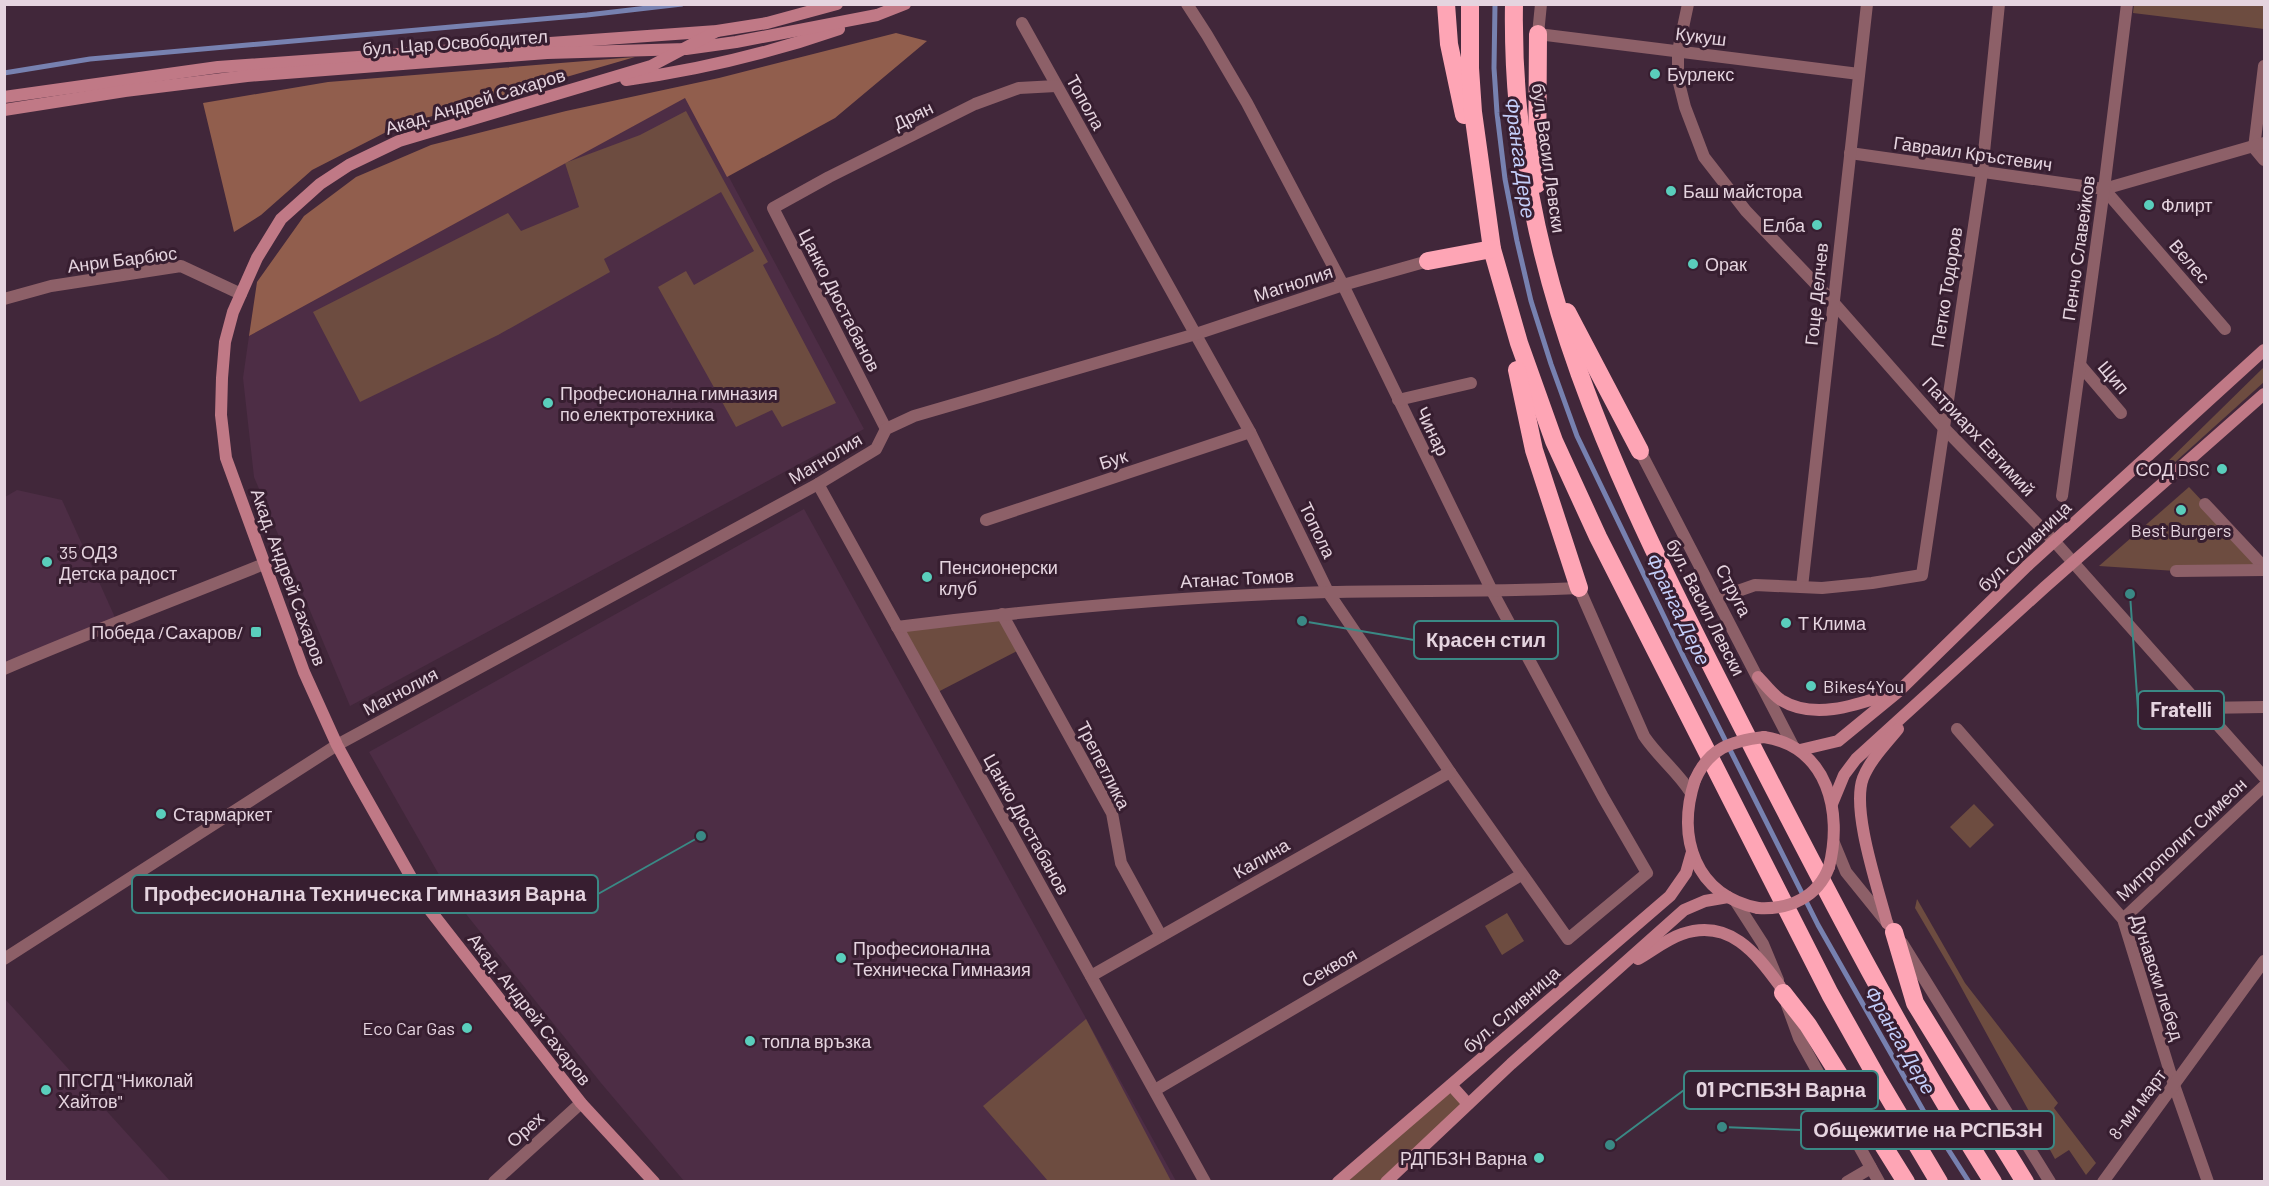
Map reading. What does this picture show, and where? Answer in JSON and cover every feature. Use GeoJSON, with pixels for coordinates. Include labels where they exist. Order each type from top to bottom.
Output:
{"type":"FeatureCollection","features":[{"type":"Feature","properties":{"kind":"highway"},"geometry":{"type":"LineString","coordinates":[[1446,4],[1452,62],[1534,450],[1579,588]]}},
{"type":"Feature","properties":{"kind":"highway"},"geometry":{"type":"LineString","coordinates":[[1470,4],[1473,112],[1486,219]]}},
{"type":"Feature","properties":{"kind":"highway","name":"бул. Васил Левски"},"geometry":{"type":"LineString","coordinates":[[1514,4],[1514,49],[1520,122],[1529,194],[1537,234],[1560,321],[1607,448],[1642,527],[1844,925],[1944,1104],[1993,1182]]}},
{"type":"Feature","properties":{"kind":"highway"},"geometry":{"type":"LineString","coordinates":[[1537,234],[1538,34]]}},
{"type":"Feature","properties":{"kind":"highway"},"geometry":{"type":"LineString","coordinates":[[1428,261],[1492,249]]}},
{"type":"Feature","properties":{"kind":"highway"},"geometry":{"type":"LineString","coordinates":[[1546,268],[1640,451]]}},
{"type":"Feature","properties":{"kind":"highway"},"geometry":{"type":"LineString","coordinates":[[1497,271],[1534,390],[1580,500],[1830,994],[1876,1077],[1939,1182]]}},
{"type":"Feature","properties":{"kind":"highway"},"geometry":{"type":"LineString","coordinates":[[1890,927],[1915,1004],[2025,1182]]}},
{"type":"Feature","properties":{"kind":"highway"},"geometry":{"type":"LineString","coordinates":[[1782,990],[1808,1025],[1906,1182]]}},
{"type":"Feature","properties":{"kind":"main road","name":"бул. Цар Освободител"},"geometry":{"type":"LineString","coordinates":[[4,97],[219,67],[717,31],[767,23],[837,4]]}},
{"type":"Feature","properties":{"kind":"main road","name":"бул. Цар Освободител"},"geometry":{"type":"LineString","coordinates":[[4,111],[125,91],[258,75],[548,53],[686,49],[736,42],[877,15],[905,4]]}},
{"type":"Feature","properties":{"kind":"main road"},"geometry":{"type":"LineString","coordinates":[[580,87],[674,73],[796,44],[877,15]]}},
{"type":"Feature","properties":{"kind":"main road"},"geometry":{"type":"LineString","coordinates":[[580,87],[651,66],[717,31]]}},
{"type":"Feature","properties":{"kind":"main road","name":"Акад. Андрей Сахаров"},"geometry":{"type":"LineString","coordinates":[[580,87],[399,141],[349,165],[320,184],[281,219],[257,258],[233,312],[225,342],[221,415],[226,458],[304,672],[337,745],[429,909],[581,1103],[654,1182]]}},
{"type":"Feature","properties":{"kind":"main road","name":"бул. Сливница"},"geometry":{"type":"LineString","coordinates":[[1797,748],[1838,741],[1899,691],[2027,567],[2265,350]]}},
{"type":"Feature","properties":{"kind":"main road"},"geometry":{"type":"LineString","coordinates":[[1832,804],[1850,766],[2073,562],[2265,394]]}},
{"type":"Feature","properties":{"kind":"main road"},"geometry":{"type":"LineString","coordinates":[[1758,676],[1782,701],[1804,708],[1849,708],[1899,691]]}},
{"type":"Feature","properties":{"kind":"main road"},"geometry":{"type":"LineString","coordinates":[[1890,927],[1861,814],[1860,789],[1870,765],[1913,708]]}},
{"type":"Feature","properties":{"kind":"main road"},"geometry":{"type":"LineString","coordinates":[[1764,737],[1784,741],[1797,748],[1809,758],[1823,777],[1832,804],[1834,843],[1829,867],[1818,886],[1800,901],[1779,908],[1758,908],[1732,900],[1706,881],[1692,852],[1688,821],[1695,780],[1707,758],[1733,743],[1764,737]]}},
{"type":"Feature","properties":{"kind":"main road","name":"бул. Сливница"},"geometry":{"type":"LineString","coordinates":[[1338,1182],[1670,896],[1686,873],[1692,852]]}},
{"type":"Feature","properties":{"kind":"main road"},"geometry":{"type":"LineString","coordinates":[[1390,1180],[1468,1104],[1684,910],[1705,902],[1732,900]]}},
{"type":"Feature","properties":{"kind":"main road"},"geometry":{"type":"LineString","coordinates":[[1611,975],[1682,934],[1713,931],[1733,937],[1749,948],[1782,990]]}},
{"type":"Feature","properties":{"kind":"main road"},"geometry":{"type":"LineString","coordinates":[[1451,1085],[1468,1104]]}},
{"type":"Feature","properties":{"kind":"street","name":"Чинар"},"geometry":{"type":"LineString","coordinates":[[1186,4],[1247,103],[1343,285],[1491,591],[1647,873]]}},
{"type":"Feature","properties":{"kind":"street"},"geometry":{"type":"LineString","coordinates":[[1538,34],[1541,4]]}},
{"type":"Feature","properties":{"kind":"street","name":"Патриарх Евтимий"},"geometry":{"type":"LineString","coordinates":[[1688,4],[1678,51],[1678,80],[1685,107],[1704,157],[1746,211],[1833,302],[1943,427],[2055,542],[2265,777]]}},
{"type":"Feature","properties":{"kind":"street","name":"Гоце Делчев"},"geometry":{"type":"LineString","coordinates":[[1802,587],[1867,4]]}},
{"type":"Feature","properties":{"kind":"street","name":"Петко Тодоров"},"geometry":{"type":"LineString","coordinates":[[1802,587],[1822,588],[1872,583],[1922,575],[1982,172],[1999,4]]}},
{"type":"Feature","properties":{"kind":"street","name":"Пенчо Славейков"},"geometry":{"type":"LineString","coordinates":[[2062,496],[2127,4]]}},
{"type":"Feature","properties":{"kind":"street","name":"Топола"},"geometry":{"type":"LineString","coordinates":[[1022,23],[1250,432],[1328,592],[1521,875],[1568,939],[1647,873]]}},
{"type":"Feature","properties":{"kind":"street","name":"Кукуш"},"geometry":{"type":"LineString","coordinates":[[1538,34],[1859,74]]}},
{"type":"Feature","properties":{"kind":"street"},"geometry":{"type":"LineString","coordinates":[[2265,66],[2259,145],[2265,160]]}},
{"type":"Feature","properties":{"kind":"street","name":"Дрян"},"geometry":{"type":"LineString","coordinates":[[793,196],[975,104],[1019,88],[1056,86]]}},
{"type":"Feature","properties":{"kind":"street","name":"Гавраил Кръстевич"},"geometry":{"type":"LineString","coordinates":[[1850,153],[2104,189],[2259,145]]}},
{"type":"Feature","properties":{"kind":"street","name":"Велес"},"geometry":{"type":"LineString","coordinates":[[2104,189],[2225,329]]}},
{"type":"Feature","properties":{"kind":"street","name":"Цанко Дюстабанов"},"geometry":{"type":"LineString","coordinates":[[793,196],[773,208],[886,429]]}},
{"type":"Feature","properties":{"kind":"street","name":"Магнолия"},"geometry":{"type":"LineString","coordinates":[[4,959],[337,745],[818,484],[876,449],[886,429],[914,416],[1196,334],[1343,285],[1428,261]]}},
{"type":"Feature","properties":{"kind":"street","name":"Анри Барбюс"},"geometry":{"type":"LineString","coordinates":[[4,299],[51,286],[181,266],[241,294]]}},
{"type":"Feature","properties":{"kind":"street","name":"Щип"},"geometry":{"type":"LineString","coordinates":[[2080,365],[2121,413]]}},
{"type":"Feature","properties":{"kind":"street"},"geometry":{"type":"LineString","coordinates":[[1398,400],[1471,383]]}},
{"type":"Feature","properties":{"kind":"street","name":"Бук"},"geometry":{"type":"LineString","coordinates":[[986,520],[1250,432]]}},
{"type":"Feature","properties":{"kind":"street","name":"Струга"},"geometry":{"type":"LineString","coordinates":[[1640,451],[1797,748]]}},
{"type":"Feature","properties":{"kind":"street","name":"Цанко Дюстабанов"},"geometry":{"type":"LineString","coordinates":[[818,484],[1205,1182]]}},
{"type":"Feature","properties":{"kind":"street"},"geometry":{"type":"LineString","coordinates":[[2205,504],[2265,568]]}},
{"type":"Feature","properties":{"kind":"street"},"geometry":{"type":"LineString","coordinates":[[4,669],[66,642],[118,624],[264,564]]}},
{"type":"Feature","properties":{"kind":"street"},"geometry":{"type":"LineString","coordinates":[[2176,571],[2265,568]]}},
{"type":"Feature","properties":{"kind":"street"},"geometry":{"type":"LineString","coordinates":[[1718,598],[1755,585],[1802,587]]}},
{"type":"Feature","properties":{"kind":"street"},"geometry":{"type":"LineString","coordinates":[[1579,588],[1644,736],[1656,754],[1677,773],[1691,793]]}},
{"type":"Feature","properties":{"kind":"street","name":"Атанас Томов"},"geometry":{"type":"LineString","coordinates":[[897,627],[1002,614],[1164,600],[1328,592],[1579,588]]}},
{"type":"Feature","properties":{"kind":"street","name":"Трепетлика"},"geometry":{"type":"LineString","coordinates":[[1002,614],[1112,813],[1121,863],[1161,936]]}},
{"type":"Feature","properties":{"kind":"street"},"geometry":{"type":"LineString","coordinates":[[2202,708],[2265,707]]}},
{"type":"Feature","properties":{"kind":"street","name":"Дунавски лебед"},"geometry":{"type":"LineString","coordinates":[[1957,729],[2123,919],[2174,1085],[2208,1182]]}},
{"type":"Feature","properties":{"kind":"street","name":"Калина"},"geometry":{"type":"LineString","coordinates":[[1091,976],[1450,772]]}},
{"type":"Feature","properties":{"kind":"street","name":"Митрополит Симеон"},"geometry":{"type":"LineString","coordinates":[[2123,919],[2265,786]]}},
{"type":"Feature","properties":{"kind":"street"},"geometry":{"type":"LineString","coordinates":[[1834,843],[1846,872],[1890,927],[1928,982],[2050,1182]]}},
{"type":"Feature","properties":{"kind":"street","name":"Секвоя"},"geometry":{"type":"LineString","coordinates":[[1155,1090],[1521,875]]}},
{"type":"Feature","properties":{"kind":"street"},"geometry":{"type":"LineString","coordinates":[[1732,900],[1763,944],[1799,1038],[1879,1182]]}},
{"type":"Feature","properties":{"kind":"street","name":"8-ми март"},"geometry":{"type":"LineString","coordinates":[[2103,1182],[2265,961]]}},
{"type":"Feature","properties":{"kind":"street","name":"Орех"},"geometry":{"type":"LineString","coordinates":[[494,1182],[581,1103]]}},
{"type":"Feature","properties":{"kind":"street"},"geometry":{"type":"LineString","coordinates":[[1847,1182],[1871,1168]]}},
{"type":"Feature","properties":{"kind":"shaded area"},"geometry":{"type":"Polygon","coordinates":[[[2134,5],[2264,5],[2264,29],[2133,13],[2134,5]]]}},
{"type":"Feature","properties":{"kind":"shaded area"},"geometry":{"type":"Polygon","coordinates":[[[896,33],[927,41],[835,118],[727,177],[685,98],[249,336],[257,282],[304,216],[356,177],[431,145],[566,111],[719,78],[896,33]]]}},
{"type":"Feature","properties":{"kind":"shaded area"},"geometry":{"type":"Polygon","coordinates":[[[635,57],[398,126],[312,170],[261,215],[234,232],[203,103],[328,82],[635,57]]]}},
{"type":"Feature","properties":{"kind":"shaded area","name":"Професионална гимназия по електротехника"},"geometry":{"type":"Polygon","coordinates":[[[686,97],[864,429],[350,706],[254,477],[243,378],[249,336],[686,97]]]}},
{"type":"Feature","properties":{"kind":"shaded area"},"geometry":{"type":"Polygon","coordinates":[[[686,111],[768,262],[763,265],[836,403],[782,427],[772,410],[736,427],[658,287],[686,271],[694,285],[754,251],[721,192],[604,259],[610,272],[498,335],[360,402],[313,312],[508,213],[521,231],[579,207],[565,163],[640,135],[686,111]]]}},
{"type":"Feature","properties":{"kind":"shaded area"},"geometry":{"type":"Polygon","coordinates":[[[2264,367],[2264,382],[2164,472],[2160,469],[2264,367]]]}},
{"type":"Feature","properties":{"kind":"shaded area"},"geometry":{"type":"Polygon","coordinates":[[[2189,487],[2264,567],[2176,571],[2099,566],[2189,487]]]}},
{"type":"Feature","properties":{"kind":"shaded area","name":"35 ОДЗ Детска радост"},"geometry":{"type":"Polygon","coordinates":[[[17,490],[62,500],[118,624],[5,669],[5,497],[17,490]]]}},
{"type":"Feature","properties":{"kind":"shaded area"},"geometry":{"type":"Polygon","coordinates":[[[804,509],[1176,1181],[684,1181],[601,1083],[450,894],[369,752],[804,509]]]}},
{"type":"Feature","properties":{"kind":"shaded area"},"geometry":{"type":"Polygon","coordinates":[[[1002,614],[1021,649],[934,694],[897,627],[1002,614]]]}},
{"type":"Feature","properties":{"kind":"shaded area"},"geometry":{"type":"Polygon","coordinates":[[[1974,804],[1994,825],[1970,848],[1950,827],[1974,804]]]}},
{"type":"Feature","properties":{"kind":"shaded area"},"geometry":{"type":"Polygon","coordinates":[[[1917,899],[1965,983],[2058,1103],[2054,1108],[2096,1163],[2086,1175],[2069,1150],[2055,1159],[1955,976],[1915,908],[1917,899]]]}},
{"type":"Feature","properties":{"kind":"shaded area"},"geometry":{"type":"Polygon","coordinates":[[[1507,913],[1524,941],[1502,955],[1485,926],[1507,913]]]}},
{"type":"Feature","properties":{"kind":"shaded area","name":"ПГСГД \"Николай Хайтов\""},"geometry":{"type":"Polygon","coordinates":[[[5,999],[170,1181],[5,1181],[5,999]]]}},
{"type":"Feature","properties":{"kind":"shaded area"},"geometry":{"type":"Polygon","coordinates":[[[1086,1019],[1171,1181],[1048,1181],[983,1106],[1086,1019]]]}},
{"type":"Feature","properties":{"kind":"shaded area"},"geometry":{"type":"Polygon","coordinates":[[[1451,1085],[1468,1104],[1386,1181],[1338,1182],[1451,1085]]]}},
{"type":"Feature","properties":{"kind":"waterway"},"geometry":{"type":"LineString","coordinates":[[4,73],[90,59],[587,15],[682,4]]}},
{"type":"Feature","properties":{"kind":"waterway","name":"Франга Дере"},"geometry":{"type":"LineString","coordinates":[[1495,4],[1494,68],[1505,179],[1531,301],[1577,436],[1685,660],[1818,925],[1923,1110],[1969,1182]]}},
{"type":"Feature","properties":{"kind":"place","name":"Бурлекс"},"geometry":{"type":"Point","coordinates":[1655,74]}},
{"type":"Feature","properties":{"kind":"place","name":"Баш майстора"},"geometry":{"type":"Point","coordinates":[1671,191]}},
{"type":"Feature","properties":{"kind":"place","name":"Флирт"},"geometry":{"type":"Point","coordinates":[2149,205]}},
{"type":"Feature","properties":{"kind":"place","name":"Елба"},"geometry":{"type":"Point","coordinates":[1817,225]}},
{"type":"Feature","properties":{"kind":"place","name":"Орак"},"geometry":{"type":"Point","coordinates":[1693,264]}},
{"type":"Feature","properties":{"kind":"place","name":"Професионална гимназия по електротехника"},"geometry":{"type":"Point","coordinates":[548,403]}},
{"type":"Feature","properties":{"kind":"place","name":"СОД DSC"},"geometry":{"type":"Point","coordinates":[2222,469]}},
{"type":"Feature","properties":{"kind":"place","name":"Best Burgers"},"geometry":{"type":"Point","coordinates":[2181,510]}},
{"type":"Feature","properties":{"kind":"place","name":"35 ОДЗ Детска радост"},"geometry":{"type":"Point","coordinates":[47,562]}},
{"type":"Feature","properties":{"kind":"place","name":"Пенсионерски клуб"},"geometry":{"type":"Point","coordinates":[927,577]}},
{"type":"Feature","properties":{"kind":"place","name":"Fratelli"},"geometry":{"type":"Point","coordinates":[2130,594]}},
{"type":"Feature","properties":{"kind":"place","name":"Красен стил"},"geometry":{"type":"Point","coordinates":[1302,621]}},
{"type":"Feature","properties":{"kind":"place","name":"Т Клима"},"geometry":{"type":"Point","coordinates":[1786,623]}},
{"type":"Feature","properties":{"kind":"place","name":"Победа /Сахаров/"},"geometry":{"type":"Point","coordinates":[256,632]}},
{"type":"Feature","properties":{"kind":"place","name":"Bikes4You"},"geometry":{"type":"Point","coordinates":[1811,686]}},
{"type":"Feature","properties":{"kind":"place","name":"Стармаркет"},"geometry":{"type":"Point","coordinates":[161,814]}},
{"type":"Feature","properties":{"kind":"place","name":"Професионална Техническа Гимназия Варна"},"geometry":{"type":"Point","coordinates":[701,836]}},
{"type":"Feature","properties":{"kind":"place","name":"Професионална Техническа Гимназия"},"geometry":{"type":"Point","coordinates":[841,958]}},
{"type":"Feature","properties":{"kind":"place","name":"Eco Car Gas"},"geometry":{"type":"Point","coordinates":[467,1028]}},
{"type":"Feature","properties":{"kind":"place","name":"топла връзка"},"geometry":{"type":"Point","coordinates":[750,1041]}},
{"type":"Feature","properties":{"kind":"place","name":"ПГСГД \"Николай Хайтов\""},"geometry":{"type":"Point","coordinates":[46,1090]}},
{"type":"Feature","properties":{"kind":"place","name":"Общежитие на РСПБЗН"},"geometry":{"type":"Point","coordinates":[1722,1127]}},
{"type":"Feature","properties":{"kind":"place","name":"01 РСПБЗН Варна"},"geometry":{"type":"Point","coordinates":[1610,1145]}},
{"type":"Feature","properties":{"kind":"place","name":"РДПБЗН Варна"},"geometry":{"type":"Point","coordinates":[1539,1158]}}]}
